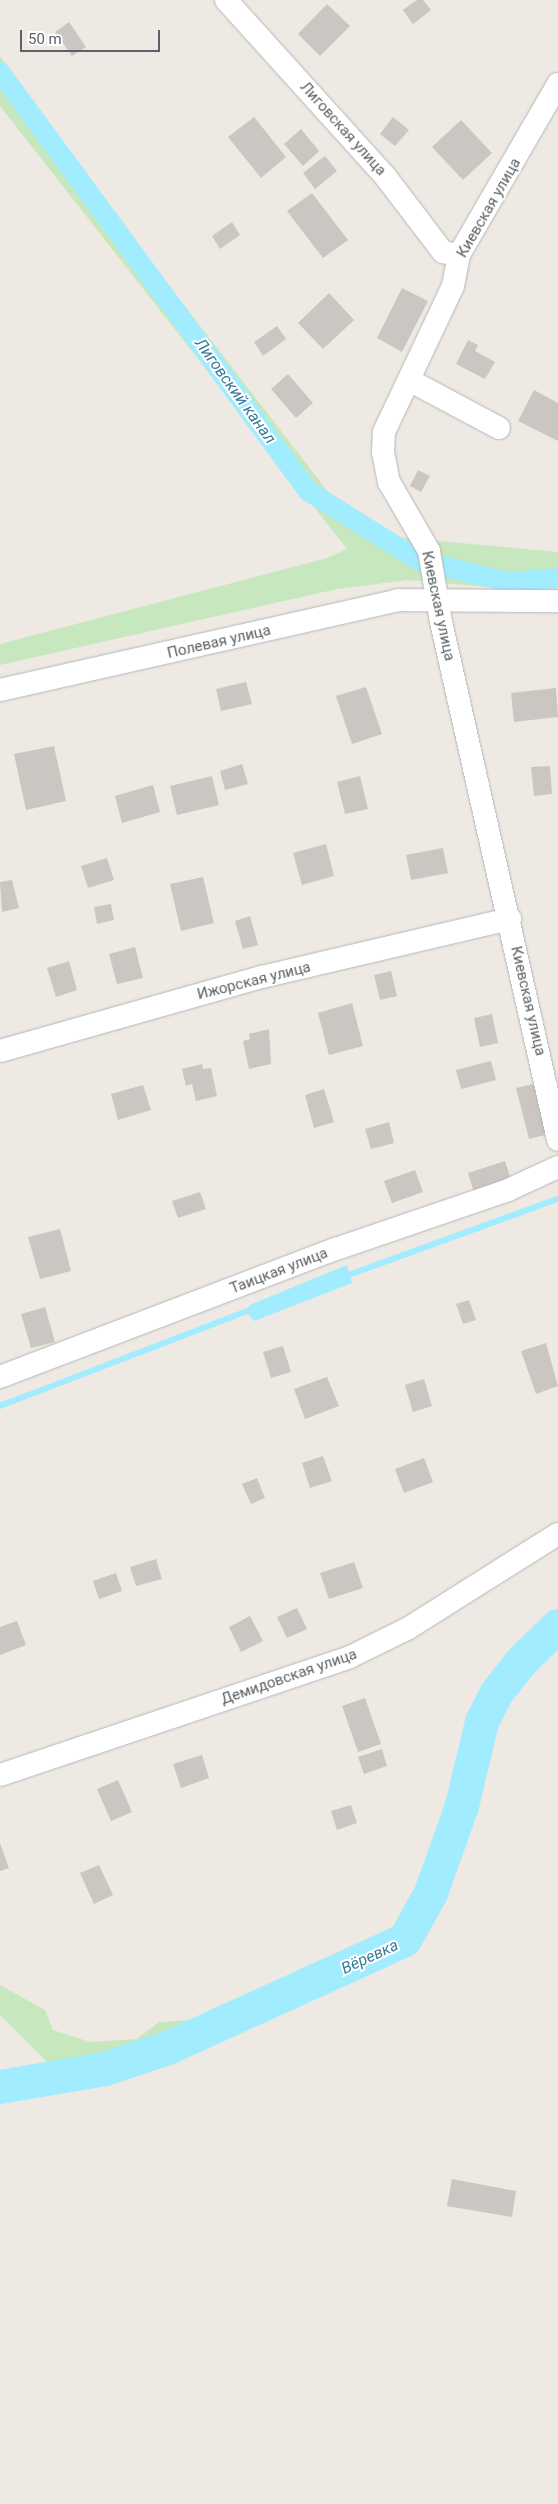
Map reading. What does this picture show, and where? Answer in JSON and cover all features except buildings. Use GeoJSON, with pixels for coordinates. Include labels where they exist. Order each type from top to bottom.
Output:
{"type":"FeatureCollection","features":[{"type":"Feature","properties":{"kind":"street","name":"Лиговская улица"},"geometry":{"type":"LineString","coordinates":[[226,0],[385,176],[443,252],[459,255]]}},
{"type":"Feature","properties":{"kind":"street","name":"Киевская улица"},"geometry":{"type":"LineString","coordinates":[[558,84],[459,255],[454,286],[384,432],[383,452],[389,482],[429,551],[558,1140]]}},
{"type":"Feature","properties":{"kind":"street"},"geometry":{"type":"LineString","coordinates":[[409,380],[499,428]]}},
{"type":"Feature","properties":{"kind":"street","name":"Полевая улица"},"geometry":{"type":"LineString","coordinates":[[0,690],[398,600],[439,597],[558,601]]}},
{"type":"Feature","properties":{"kind":"street","name":"Ижорская улица"},"geometry":{"type":"LineString","coordinates":[[0,1051],[262,977],[510,919]]}},
{"type":"Feature","properties":{"kind":"street","name":"Таицкая улица"},"geometry":{"type":"LineString","coordinates":[[0,1377],[336,1249],[508,1190],[558,1167]]}},
{"type":"Feature","properties":{"kind":"street","name":"Демидовская улица"},"geometry":{"type":"LineString","coordinates":[[0,1775],[350,1657],[407,1629],[558,1534]]}},
{"type":"Feature","properties":{"kind":"green space"},"geometry":{"type":"Polygon","coordinates":[[[0,56],[99,195],[332,497],[387,534],[405,538],[558,552],[558,585],[513,589],[408,580],[337,589],[0,665],[0,644],[327,558],[347,549],[0,106],[0,56]]]}},
{"type":"Feature","properties":{"kind":"green space"},"geometry":{"type":"Polygon","coordinates":[[[287,1976],[300,1994],[187,2047],[111,2073],[63,2078],[0,2015],[0,1985],[45,2010],[53,2030],[90,2042],[137,2039],[159,2022],[193,2020],[287,1976]]]}},
{"type":"Feature","properties":{"kind":"water"},"geometry":{"type":"Polygon","coordinates":[[[347,1265],[352,1283],[254,1321],[246,1311],[250,1305],[347,1265]]]}},
{"type":"Feature","properties":{"kind":"waterway","name":"Лиговский канал"},"geometry":{"type":"LineString","coordinates":[[0,72],[308,491],[420,561],[508,582],[558,578]]}},
{"type":"Feature","properties":{"kind":"waterway"},"geometry":{"type":"LineString","coordinates":[[346,1276],[558,1199]]}},
{"type":"Feature","properties":{"kind":"waterway"},"geometry":{"type":"LineString","coordinates":[[0,1406],[253,1309]]}},
{"type":"Feature","properties":{"kind":"waterway","name":"Вёревка"},"geometry":{"type":"LineString","coordinates":[[0,2087],[105,2069],[168,2048],[405,1940],[431,1893],[462,1806],[482,1722],[496,1694],[522,1661],[558,1626]]}}]}
